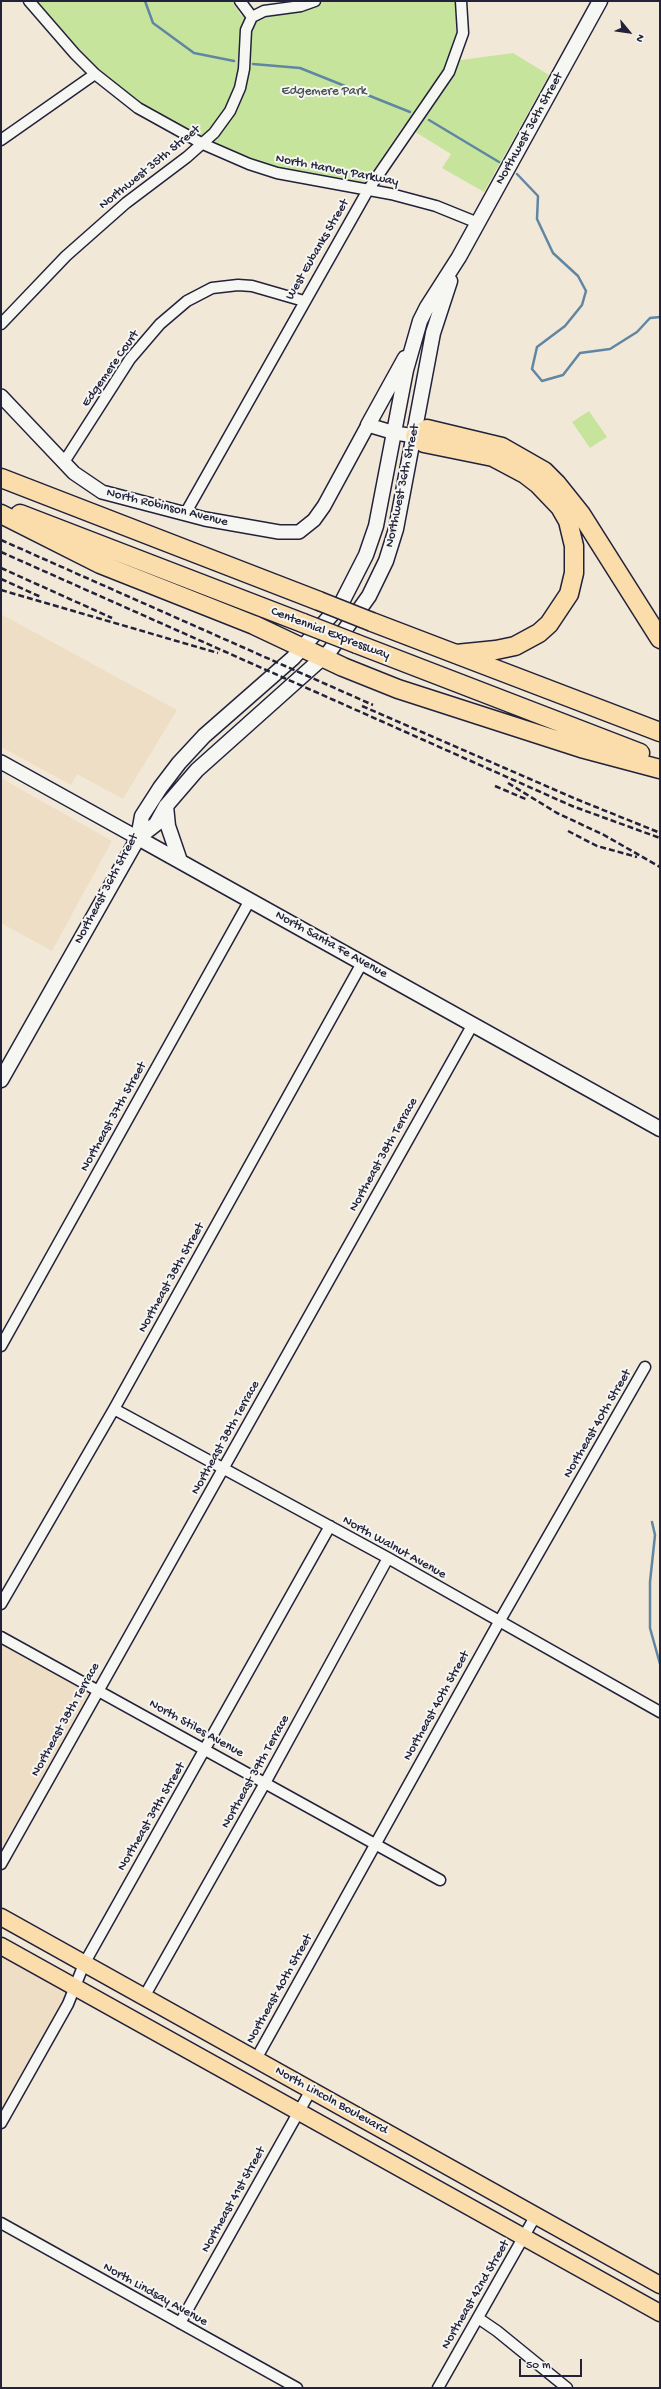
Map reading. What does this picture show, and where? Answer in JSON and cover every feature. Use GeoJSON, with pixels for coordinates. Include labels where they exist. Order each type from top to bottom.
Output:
{"type":"FeatureCollection","features":[{"type":"Feature","properties":{"kind":"highway"},"geometry":{"type":"LineString","coordinates":[[414,436],[427,430],[491,443],[513,452],[544,471],[558,484],[580,514],[660,639]]}},
{"type":"Feature","properties":{"kind":"highway"},"geometry":{"type":"LineString","coordinates":[[414,436],[424,443],[493,457],[525,474],[550,494],[568,520],[572,534],[575,561],[572,583],[564,603],[549,624],[539,633],[515,646],[496,650],[456,654]]}},
{"type":"Feature","properties":{"kind":"highway","name":"Centennial Expressway"},"geometry":{"type":"LineString","coordinates":[[1,478],[660,732]]}},
{"type":"Feature","properties":{"kind":"highway","name":"Centennial Expressway"},"geometry":{"type":"LineString","coordinates":[[1,506],[660,761]]}},
{"type":"Feature","properties":{"kind":"highway"},"geometry":{"type":"LineString","coordinates":[[1,514],[100,564],[254,625],[323,658],[431,700],[581,748],[660,768]]}},
{"type":"Feature","properties":{"kind":"main road","name":"Northwest 36th Street"},"geometry":{"type":"LineString","coordinates":[[302,648],[341,604],[366,555],[376,526],[411,347],[427,307],[459,257],[600,1]]}},
{"type":"Feature","properties":{"kind":"main road","name":"Northwest 36th Street"},"geometry":{"type":"LineString","coordinates":[[138,838],[156,824],[166,806],[182,786],[212,756],[323,658],[340,640],[362,607],[386,561],[396,529],[433,333],[459,257]]}},
{"type":"Feature","properties":{"kind":"main road"},"geometry":{"type":"LineString","coordinates":[[368,424],[411,347]]}},
{"type":"Feature","properties":{"kind":"main road","name":"Northeast 36th Street"},"geometry":{"type":"LineString","coordinates":[[1,1080],[138,838],[142,816],[179,763],[209,731],[302,648]]}},
{"type":"Feature","properties":{"kind":"main road"},"geometry":{"type":"LineString","coordinates":[[166,806],[168,826],[180,862]]}},
{"type":"Feature","properties":{"kind":"main road","name":"North Santa Fe Avenue"},"geometry":{"type":"LineString","coordinates":[[138,838],[660,1128]]}},
{"type":"Feature","properties":{"kind":"main road","name":"North Lincoln Boulevard"},"geometry":{"type":"LineString","coordinates":[[1,1918],[660,2285]]}},
{"type":"Feature","properties":{"kind":"main road","name":"North Lincoln Boulevard"},"geometry":{"type":"LineString","coordinates":[[1,1946],[660,2313]]}},
{"type":"Feature","properties":{"kind":"main road"},"geometry":{"type":"LineString","coordinates":[[189,2051],[201,2029]]}},
{"type":"Feature","properties":{"kind":"main road"},"geometry":{"type":"LineString","coordinates":[[409,2174],[422,2152]]}},
{"type":"Feature","properties":{"kind":"street","name":"North Harvey Parkway"},"geometry":{"type":"LineString","coordinates":[[29,1],[74,54],[95,74],[138,108],[202,144],[249,164],[277,173],[368,190],[436,206],[478,223]]}},
{"type":"Feature","properties":{"kind":"street"},"geometry":{"type":"LineString","coordinates":[[240,1],[252,17],[264,11],[287,8],[315,1]]}},
{"type":"Feature","properties":{"kind":"street","name":"West Eubanks Street"},"geometry":{"type":"LineString","coordinates":[[185,514],[368,190],[412,124],[428,105],[449,72],[460,44],[463,24],[461,1]]}},
{"type":"Feature","properties":{"kind":"street","name":"Northwest 35th Street"},"geometry":{"type":"LineString","coordinates":[[1,324],[66,256],[126,203],[214,133],[230,111],[240,88],[244,69],[246,30],[252,17]]}},
{"type":"Feature","properties":{"kind":"street"},"geometry":{"type":"LineString","coordinates":[[1,140],[95,74]]}},
{"type":"Feature","properties":{"kind":"street","name":"Edgemere Court"},"geometry":{"type":"LineString","coordinates":[[64,462],[130,359],[160,324],[187,301],[212,288],[238,285],[252,286],[304,301]]}},
{"type":"Feature","properties":{"kind":"street","name":"North Robinson Avenue"},"geometry":{"type":"LineString","coordinates":[[1,396],[85,482],[102,492],[185,514],[270,531],[299,532],[309,525],[324,506],[368,424]]}},
{"type":"Feature","properties":{"kind":"street"},"geometry":{"type":"LineString","coordinates":[[368,424],[394,433],[414,436]]}},
{"type":"Feature","properties":{"kind":"street","name":"North Santa Fe Avenue"},"geometry":{"type":"LineString","coordinates":[[1,762],[138,838]]}},
{"type":"Feature","properties":{"kind":"street","name":"Northeast 37th Street"},"geometry":{"type":"LineString","coordinates":[[1,1346],[250,900]]}},
{"type":"Feature","properties":{"kind":"street","name":"Northeast 38th Street"},"geometry":{"type":"LineString","coordinates":[[1,1604],[114,1409],[362,963]]}},
{"type":"Feature","properties":{"kind":"street","name":"Northeast 38th Terrace"},"geometry":{"type":"LineString","coordinates":[[1,1864],[473,1024]]}},
{"type":"Feature","properties":{"kind":"street","name":"Northeast 40th Street"},"geometry":{"type":"LineString","coordinates":[[256,2060],[498,1622],[645,1367]]}},
{"type":"Feature","properties":{"kind":"street","name":"North Walnut Avenue"},"geometry":{"type":"LineString","coordinates":[[114,1409],[388,1558],[498,1622],[660,1712]]}},
{"type":"Feature","properties":{"kind":"street","name":"Northeast 39th Street"},"geometry":{"type":"LineString","coordinates":[[1,2123],[76,1988],[84,1964],[330,1526]]}},
{"type":"Feature","properties":{"kind":"street","name":"Northeast 39th Terrace"},"geometry":{"type":"LineString","coordinates":[[144,1997],[266,1784],[388,1558]]}},
{"type":"Feature","properties":{"kind":"street","name":"North Stiles Avenue"},"geometry":{"type":"LineString","coordinates":[[1,1637],[98,1689],[440,1880]]}},
{"type":"Feature","properties":{"kind":"street","name":"Northeast 41st Street"},"geometry":{"type":"LineString","coordinates":[[180,2323],[311,2090]]}},
{"type":"Feature","properties":{"kind":"street","name":"Northeast 42nd Street"},"geometry":{"type":"LineString","coordinates":[[438,2388],[536,2215]]}},
{"type":"Feature","properties":{"kind":"street","name":"North Lindsay Avenue"},"geometry":{"type":"LineString","coordinates":[[1,2223],[297,2388]]}},
{"type":"Feature","properties":{"kind":"street"},"geometry":{"type":"LineString","coordinates":[[478,2318],[497,2331],[567,2388]]}},
{"type":"Feature","properties":{"kind":"shaded area"},"geometry":{"type":"Polygon","coordinates":[[[1,614],[177,710],[123,799],[77,774],[71,785],[1,747],[1,614]]]}},
{"type":"Feature","properties":{"kind":"shaded area"},"geometry":{"type":"Polygon","coordinates":[[[1,778],[112,841],[52,951],[1,923],[1,778]]]}},
{"type":"Feature","properties":{"kind":"shaded area"},"geometry":{"type":"Polygon","coordinates":[[[1,1640],[95,1690],[7,1848],[1,1845],[1,1640]]]}},
{"type":"Feature","properties":{"kind":"shaded area"},"geometry":{"type":"Polygon","coordinates":[[[1,1950],[71,1992],[1,2115],[1,1950]]]}},
{"type":"Feature","properties":{"kind":"green space","name":"Edgemere Park"},"geometry":{"type":"Polygon","coordinates":[[[36,1],[232,1],[240,14],[253,24],[258,18],[301,11],[317,6],[325,1],[455,1],[457,34],[450,56],[461,60],[513,53],[549,75],[484,192],[442,168],[451,154],[404,125],[365,183],[361,184],[287,171],[257,162],[220,148],[158,116],[113,82],[91,62],[36,1]]]}},
{"type":"Feature","properties":{"kind":"green space"},"geometry":{"type":"Polygon","coordinates":[[[589,411],[607,437],[590,448],[572,422],[589,411]]]}},
{"type":"Feature","properties":{"kind":"waterway"},"geometry":{"type":"LineString","coordinates":[[145,1],[153,23],[194,53],[234,61]]}},
{"type":"Feature","properties":{"kind":"waterway"},"geometry":{"type":"LineString","coordinates":[[253,64],[300,68],[410,112]]}},
{"type":"Feature","properties":{"kind":"waterway"},"geometry":{"type":"LineString","coordinates":[[429,120],[499,162]]}},
{"type":"Feature","properties":{"kind":"waterway"},"geometry":{"type":"LineString","coordinates":[[517,174],[538,196],[537,219],[553,253],[578,276],[586,291],[582,305],[565,326],[537,347],[532,369],[542,381],[563,375],[580,353],[610,349],[637,332],[650,318],[660,317]]}},
{"type":"Feature","properties":{"kind":"waterway"},"geometry":{"type":"LineString","coordinates":[[652,1522],[655,1535],[650,1582],[650,1628],[660,1664]]}},
{"type":"Feature","properties":{"kind":"railway"},"geometry":{"type":"LineString","coordinates":[[1,540],[373,705]]}},
{"type":"Feature","properties":{"kind":"railway"},"geometry":{"type":"LineString","coordinates":[[1,552],[572,806],[660,838]]}},
{"type":"Feature","properties":{"kind":"railway"},"geometry":{"type":"LineString","coordinates":[[1,568],[112,618]]}},
{"type":"Feature","properties":{"kind":"railway"},"geometry":{"type":"LineString","coordinates":[[1,579],[41,597]]}},
{"type":"Feature","properties":{"kind":"railway"},"geometry":{"type":"LineString","coordinates":[[1,590],[218,653]]}},
{"type":"Feature","properties":{"kind":"railway"},"geometry":{"type":"LineString","coordinates":[[362,706],[576,799],[658,832]]}},
{"type":"Feature","properties":{"kind":"railway"},"geometry":{"type":"LineString","coordinates":[[508,783],[557,813],[604,835],[660,867]]}},
{"type":"Feature","properties":{"kind":"railway"},"geometry":{"type":"LineString","coordinates":[[495,786],[528,800]]}},
{"type":"Feature","properties":{"kind":"railway"},"geometry":{"type":"LineString","coordinates":[[568,831],[597,846],[637,857]]}}]}
